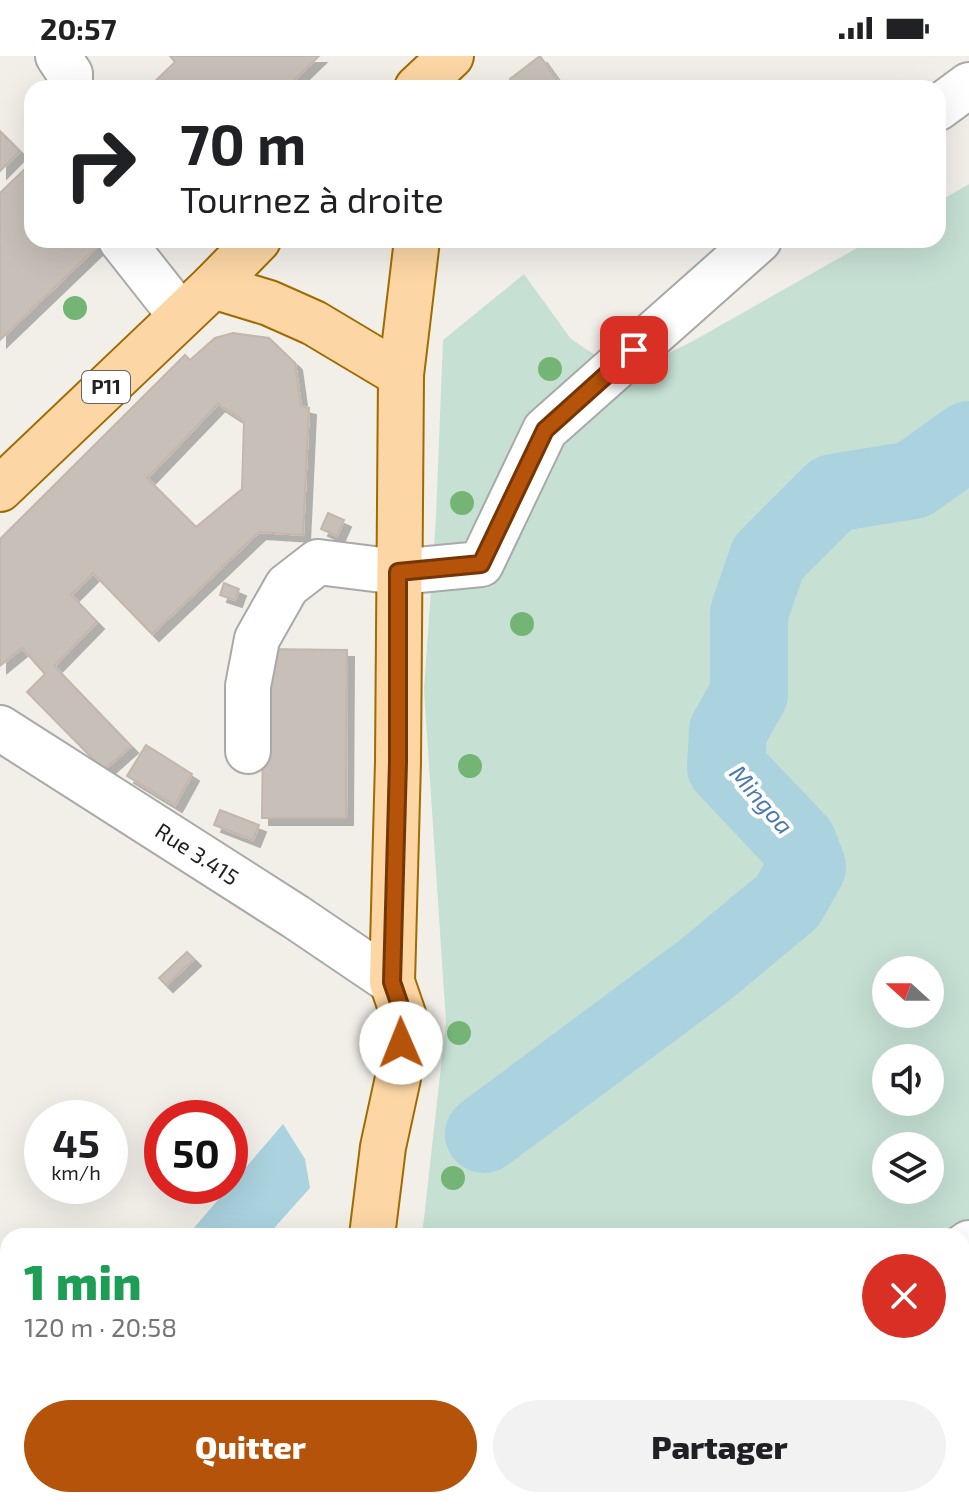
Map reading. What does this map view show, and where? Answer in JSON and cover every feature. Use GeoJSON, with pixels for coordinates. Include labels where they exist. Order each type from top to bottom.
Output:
{"type":"FeatureCollection","features":[{"type":"Feature","properties":{"kind":"main road"},"geometry":{"type":"LineString","coordinates":[[426,80],[452,56]]}},
{"type":"Feature","properties":{"kind":"main road"},"geometry":{"type":"LineString","coordinates":[[448,80],[452,56]]}},
{"type":"Feature","properties":{"kind":"main road","name":"P11"},"geometry":{"type":"LineString","coordinates":[[0,489],[250,248]]}},
{"type":"Feature","properties":{"kind":"main road"},"geometry":{"type":"LineString","coordinates":[[373,1228],[383,1147],[398,1078],[404,1017],[392,982],[398,762],[401,375],[416,248]]}},
{"type":"Feature","properties":{"kind":"main road"},"geometry":{"type":"LineString","coordinates":[[213,286],[269,303],[314,323],[401,375]]}},
{"type":"Feature","properties":{"kind":"street"},"geometry":{"type":"LineString","coordinates":[[58,56],[70,74],[70,80]]}},
{"type":"Feature","properties":{"kind":"street"},"geometry":{"type":"LineString","coordinates":[[946,102],[969,85]]}},
{"type":"Feature","properties":{"kind":"street"},"geometry":{"type":"LineString","coordinates":[[127,248],[181,316]]}},
{"type":"Feature","properties":{"kind":"street"},"geometry":{"type":"LineString","coordinates":[[248,751],[248,686],[257,639],[287,586],[318,562],[398,572],[481,564],[545,430],[750,248]]}},
{"type":"Feature","properties":{"kind":"street","name":"Rue 3.415"},"geometry":{"type":"LineString","coordinates":[[0,728],[392,982]]}},
{"type":"Feature","properties":{"kind":"green space"},"geometry":{"type":"Polygon","coordinates":[[[969,184],[969,1228],[423,1228],[446,1022],[424,690],[436,517],[443,340],[524,274],[571,339],[625,375],[693,341],[857,248],[946,248],[946,197],[969,184]]]}},
{"type":"Feature","properties":{"kind":"water"},"geometry":{"type":"Polygon","coordinates":[[[283,1124],[305,1159],[310,1188],[274,1228],[194,1228],[214,1204],[248,1204],[248,1165],[283,1124]]]}},
{"type":"Feature","properties":{"kind":"building"},"geometry":{"type":"Polygon","coordinates":[[[170,56],[319,56],[294,80],[156,80],[175,62],[170,56]]]}},
{"type":"Feature","properties":{"kind":"building"},"geometry":{"type":"Polygon","coordinates":[[[540,56],[557,80],[511,80],[540,56]]]}},
{"type":"Feature","properties":{"kind":"building"},"geometry":{"type":"Polygon","coordinates":[[[0,131],[20,151],[0,171],[0,131]]]}},
{"type":"Feature","properties":{"kind":"building"},"geometry":{"type":"Polygon","coordinates":[[[24,170],[24,248],[96,248],[0,340],[0,193],[24,170]]]}},
{"type":"Feature","properties":{"kind":"building"},"geometry":{"type":"Polygon","coordinates":[[[233,333],[269,338],[295,363],[301,406],[309,408],[303,535],[259,532],[152,634],[93,573],[71,595],[97,622],[54,666],[131,746],[104,770],[27,692],[45,674],[22,648],[0,666],[0,539],[185,355],[190,360],[215,338],[233,333]],[[218,404],[147,478],[196,527],[242,489],[244,421],[218,404]]]}},
{"type":"Feature","properties":{"kind":"building"},"geometry":{"type":"Polygon","coordinates":[[[328,513],[344,520],[337,536],[321,529],[328,513]]]}},
{"type":"Feature","properties":{"kind":"building"},"geometry":{"type":"Polygon","coordinates":[[[224,583],[239,589],[235,600],[220,595],[224,583]]]}},
{"type":"Feature","properties":{"kind":"building"},"geometry":{"type":"Polygon","coordinates":[[[264,649],[347,650],[346,818],[262,818],[264,649]]]}},
{"type":"Feature","properties":{"kind":"building"},"geometry":{"type":"Polygon","coordinates":[[[146,745],[192,774],[175,805],[127,776],[146,745]]]}},
{"type":"Feature","properties":{"kind":"building"},"geometry":{"type":"Polygon","coordinates":[[[220,810],[259,825],[253,840],[214,825],[220,810]]]}},
{"type":"Feature","properties":{"kind":"building"},"geometry":{"type":"Polygon","coordinates":[[[187,952],[194,959],[166,985],[159,978],[187,952]]]}},
{"type":"Feature","properties":{"kind":"waterway","name":"Mingoa"},"geometry":{"type":"LineString","coordinates":[[484,1134],[705,970],[788,901],[807,867],[798,843],[726,767],[728,731],[749,694],[749,613],[768,558],[833,493],[913,480],[969,440]]}},
{"type":"Feature","properties":{"kind":"route"},"geometry":{"type":"LineString","coordinates":[[401,1043],[404,1017],[392,982],[398,762],[398,572],[481,564],[545,430],[634,350]]}}]}
